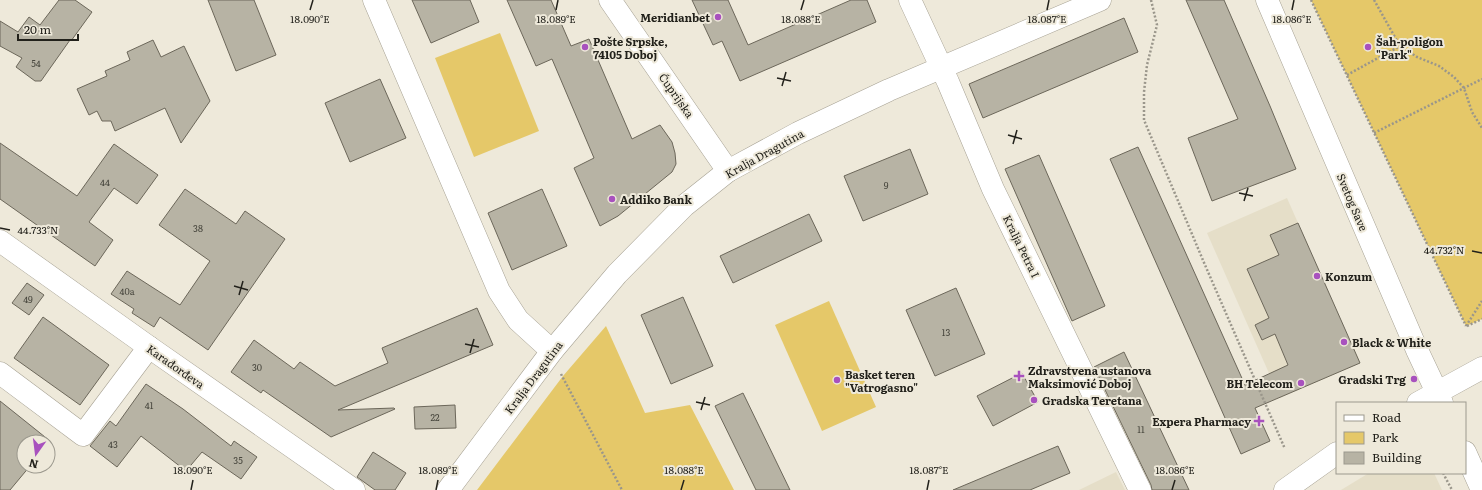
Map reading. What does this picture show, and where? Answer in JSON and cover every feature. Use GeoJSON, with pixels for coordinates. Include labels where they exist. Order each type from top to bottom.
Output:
{"type":"FeatureCollection","features":[{"type":"Feature","properties":{"kind":"street"},"geometry":{"type":"LineString","coordinates":[[374,0],[500,291],[518,320],[556,360]]}},
{"type":"Feature","properties":{"kind":"street","name":"Ćuprijska"},"geometry":{"type":"LineString","coordinates":[[610,0],[728,172]]}},
{"type":"Feature","properties":{"kind":"street","name":"Kralja Petra I"},"geometry":{"type":"LineString","coordinates":[[910,0],[942,67],[993,189],[1140,490]]}},
{"type":"Feature","properties":{"kind":"street","name":"Kralja Dragutina"},"geometry":{"type":"LineString","coordinates":[[448,490],[556,360],[623,268],[684,206],[728,172],[798,133],[942,67],[1100,0]]}},
{"type":"Feature","properties":{"kind":"street","name":"Svetog Save"},"geometry":{"type":"LineString","coordinates":[[1267,0],[1417,350],[1440,397]]}},
{"type":"Feature","properties":{"kind":"street","name":"Karađorđeva"},"geometry":{"type":"LineString","coordinates":[[0,241],[354,490]]}},
{"type":"Feature","properties":{"kind":"street"},"geometry":{"type":"LineString","coordinates":[[0,373],[83,435],[149,347]]}},
{"type":"Feature","properties":{"kind":"street"},"geometry":{"type":"LineString","coordinates":[[1422,402],[1440,397],[1482,368]]}},
{"type":"Feature","properties":{"kind":"street"},"geometry":{"type":"LineString","coordinates":[[1285,490],[1336,454]]}},
{"type":"Feature","properties":{"kind":"street"},"geometry":{"type":"LineString","coordinates":[[1466,454],[1482,490]]}},
{"type":"Feature","properties":{"kind":"path"},"geometry":{"type":"LineString","coordinates":[[1151,0],[1157,25],[1147,64],[1144,92],[1144,120],[1205,265],[1286,449]]}},
{"type":"Feature","properties":{"kind":"path"},"geometry":{"type":"LineString","coordinates":[[1311,0],[1466,326]]}},
{"type":"Feature","properties":{"kind":"path"},"geometry":{"type":"LineString","coordinates":[[1374,0],[1400,46],[1417,57],[1439,66],[1454,76],[1464,88],[1472,112],[1482,128]]}},
{"type":"Feature","properties":{"kind":"path"},"geometry":{"type":"LineString","coordinates":[[1347,75],[1400,46]]}},
{"type":"Feature","properties":{"kind":"path"},"geometry":{"type":"LineString","coordinates":[[1374,133],[1482,79]]}},
{"type":"Feature","properties":{"kind":"path"},"geometry":{"type":"LineString","coordinates":[[1466,326],[1482,301]]}},
{"type":"Feature","properties":{"kind":"path"},"geometry":{"type":"LineString","coordinates":[[1466,326],[1482,319]]}},
{"type":"Feature","properties":{"kind":"path"},"geometry":{"type":"LineString","coordinates":[[556,360],[622,490]]}},
{"type":"Feature","properties":{"kind":"path"},"geometry":{"type":"LineString","coordinates":[[1444,474],[1452,490]]}},
{"type":"Feature","properties":{"kind":"shaded area"},"geometry":{"type":"Polygon","coordinates":[[[1287,198],[1360,363],[1280,398],[1207,233],[1287,198]]]}},
{"type":"Feature","properties":{"kind":"shaded area"},"geometry":{"type":"Polygon","coordinates":[[[1116,472],[1125,490],[1079,490],[1116,472]]]}},
{"type":"Feature","properties":{"kind":"shaded area"},"geometry":{"type":"Polygon","coordinates":[[[1367,474],[1434,474],[1442,490],[1341,490],[1367,474]]]}},
{"type":"Feature","properties":{"kind":"green space"},"geometry":{"type":"Polygon","coordinates":[[[1311,0],[1482,0],[1482,319],[1466,326],[1311,0]]]}},
{"type":"Feature","properties":{"kind":"green space"},"geometry":{"type":"Polygon","coordinates":[[[500,33],[539,131],[474,157],[435,58],[500,33]]]}},
{"type":"Feature","properties":{"kind":"green space"},"geometry":{"type":"Polygon","coordinates":[[[829,301],[876,407],[822,431],[775,325],[829,301]]]}},
{"type":"Feature","properties":{"kind":"green space"},"geometry":{"type":"Polygon","coordinates":[[[606,326],[645,413],[690,405],[734,490],[477,490],[563,376],[606,326]]]}},
{"type":"Feature","properties":{"kind":"building"},"geometry":{"type":"Polygon","coordinates":[[[59,0],[75,0],[92,12],[41,81],[35,81],[16,67],[22,58],[0,46],[0,21],[18,32],[29,17],[40,25],[59,0]]]}},
{"type":"Feature","properties":{"kind":"building"},"geometry":{"type":"Polygon","coordinates":[[[208,0],[254,0],[276,55],[236,71],[208,0]]]}},
{"type":"Feature","properties":{"kind":"building"},"geometry":{"type":"Polygon","coordinates":[[[412,0],[470,0],[479,22],[431,43],[412,0]]]}},
{"type":"Feature","properties":{"kind":"building"},"geometry":{"type":"Polygon","coordinates":[[[507,0],[551,0],[571,46],[589,39],[632,139],[660,125],[672,142],[676,164],[672,172],[618,216],[600,226],[574,168],[594,158],[552,59],[536,66],[507,0]]]}},
{"type":"Feature","properties":{"kind":"building"},"geometry":{"type":"Polygon","coordinates":[[[692,0],[728,0],[748,45],[851,0],[867,0],[876,22],[740,81],[722,41],[713,45],[692,0]]]}},
{"type":"Feature","properties":{"kind":"building"},"geometry":{"type":"Polygon","coordinates":[[[1186,0],[1224,0],[1296,169],[1212,201],[1188,138],[1238,119],[1186,0]]]}},
{"type":"Feature","properties":{"kind":"building"},"geometry":{"type":"Polygon","coordinates":[[[1124,18],[1138,52],[983,118],[969,84],[1124,18]]]}},
{"type":"Feature","properties":{"kind":"building"},"geometry":{"type":"Polygon","coordinates":[[[153,40],[161,57],[184,46],[210,101],[181,143],[165,108],[115,131],[111,121],[102,121],[97,111],[89,115],[77,89],[107,76],[105,71],[130,60],[127,52],[153,40]]]}},
{"type":"Feature","properties":{"kind":"building"},"geometry":{"type":"Polygon","coordinates":[[[380,79],[406,138],[350,162],[325,103],[380,79]]]}},
{"type":"Feature","properties":{"kind":"building"},"geometry":{"type":"Polygon","coordinates":[[[0,143],[77,196],[114,144],[158,175],[137,204],[114,188],[89,222],[113,240],[95,266],[0,199],[0,143]]]}},
{"type":"Feature","properties":{"kind":"building"},"geometry":{"type":"Polygon","coordinates":[[[1138,147],[1245,385],[1288,365],[1275,334],[1262,340],[1255,325],[1269,318],[1247,269],[1279,255],[1270,235],[1298,223],[1360,363],[1255,408],[1270,441],[1241,454],[1110,159],[1138,147]]]}},
{"type":"Feature","properties":{"kind":"building"},"geometry":{"type":"Polygon","coordinates":[[[910,149],[928,194],[863,221],[844,176],[910,149]]]}},
{"type":"Feature","properties":{"kind":"building"},"geometry":{"type":"Polygon","coordinates":[[[1039,155],[1105,306],[1072,321],[1005,169],[1039,155]]]}},
{"type":"Feature","properties":{"kind":"building"},"geometry":{"type":"Polygon","coordinates":[[[185,189],[236,224],[245,211],[285,239],[208,350],[160,317],[154,327],[132,313],[134,309],[111,294],[127,271],[180,305],[210,261],[159,225],[185,189]]]}},
{"type":"Feature","properties":{"kind":"building"},"geometry":{"type":"Polygon","coordinates":[[[542,189],[567,246],[512,270],[488,213],[542,189]]]}},
{"type":"Feature","properties":{"kind":"building"},"geometry":{"type":"Polygon","coordinates":[[[809,214],[822,241],[733,283],[720,256],[809,214]]]}},
{"type":"Feature","properties":{"kind":"building"},"geometry":{"type":"Polygon","coordinates":[[[27,283],[44,295],[29,315],[12,303],[27,283]]]}},
{"type":"Feature","properties":{"kind":"building"},"geometry":{"type":"Polygon","coordinates":[[[956,288],[985,354],[935,376],[906,310],[956,288]]]}},
{"type":"Feature","properties":{"kind":"building"},"geometry":{"type":"Polygon","coordinates":[[[683,297],[713,366],[671,384],[641,315],[683,297]]]}},
{"type":"Feature","properties":{"kind":"building"},"geometry":{"type":"Polygon","coordinates":[[[477,308],[493,345],[338,410],[395,409],[331,437],[263,390],[261,393],[231,372],[254,340],[294,369],[300,362],[335,386],[388,363],[382,348],[477,308]]]}},
{"type":"Feature","properties":{"kind":"building"},"geometry":{"type":"Polygon","coordinates":[[[43,317],[109,365],[80,405],[14,358],[43,317]]]}},
{"type":"Feature","properties":{"kind":"building"},"geometry":{"type":"Polygon","coordinates":[[[1124,352],[1189,490],[1152,490],[1151,485],[1094,367],[1124,352]]]}},
{"type":"Feature","properties":{"kind":"building"},"geometry":{"type":"Polygon","coordinates":[[[1022,373],[1038,402],[993,426],[977,396],[1022,373]]]}},
{"type":"Feature","properties":{"kind":"building"},"geometry":{"type":"Polygon","coordinates":[[[146,384],[183,409],[231,446],[234,441],[257,457],[241,479],[202,452],[186,471],[141,436],[117,467],[90,446],[110,421],[116,426],[146,384]]]}},
{"type":"Feature","properties":{"kind":"building"},"geometry":{"type":"Polygon","coordinates":[[[743,393],[790,490],[756,490],[715,406],[743,393]]]}},
{"type":"Feature","properties":{"kind":"building"},"geometry":{"type":"Polygon","coordinates":[[[0,401],[41,434],[16,434],[16,474],[23,474],[10,490],[0,490],[0,401]]]}},
{"type":"Feature","properties":{"kind":"building"},"geometry":{"type":"Polygon","coordinates":[[[455,405],[456,428],[415,429],[414,407],[455,405]]]}},
{"type":"Feature","properties":{"kind":"building"},"geometry":{"type":"Polygon","coordinates":[[[1058,446],[1070,473],[1030,490],[953,490],[1058,446]]]}},
{"type":"Feature","properties":{"kind":"building"},"geometry":{"type":"Polygon","coordinates":[[[373,452],[406,473],[395,490],[375,490],[357,477],[373,452]]]}},
{"type":"Feature","properties":{"kind":"place","name":"Meridianbet"},"geometry":{"type":"Point","coordinates":[718,17]}},
{"type":"Feature","properties":{"kind":"place","name":"Pošte Srpske, 74105 Doboj"},"geometry":{"type":"Point","coordinates":[585,47]}},
{"type":"Feature","properties":{"kind":"place","name":"Šah-poligon \"Park\""},"geometry":{"type":"Point","coordinates":[1368,47]}},
{"type":"Feature","properties":{"kind":"place","name":"Addiko Bank"},"geometry":{"type":"Point","coordinates":[612,199]}},
{"type":"Feature","properties":{"kind":"place","name":"Konzum"},"geometry":{"type":"Point","coordinates":[1317,276]}},
{"type":"Feature","properties":{"kind":"place","name":"Black & White"},"geometry":{"type":"Point","coordinates":[1344,342]}},
{"type":"Feature","properties":{"kind":"place","name":"Zdravstvena ustanova Maksimović Doboj"},"geometry":{"type":"Point","coordinates":[1019,376]}},
{"type":"Feature","properties":{"kind":"place","name":"Gradski Trg"},"geometry":{"type":"Point","coordinates":[1414,379]}},
{"type":"Feature","properties":{"kind":"place","name":"Basket teren \"Vatrogasno\""},"geometry":{"type":"Point","coordinates":[837,380]}},
{"type":"Feature","properties":{"kind":"place","name":"BH Telecom"},"geometry":{"type":"Point","coordinates":[1301,383]}},
{"type":"Feature","properties":{"kind":"place","name":"Gradska Teretana"},"geometry":{"type":"Point","coordinates":[1034,400]}},
{"type":"Feature","properties":{"kind":"place","name":"Expera Pharmacy"},"geometry":{"type":"Point","coordinates":[1259,421]}}]}
